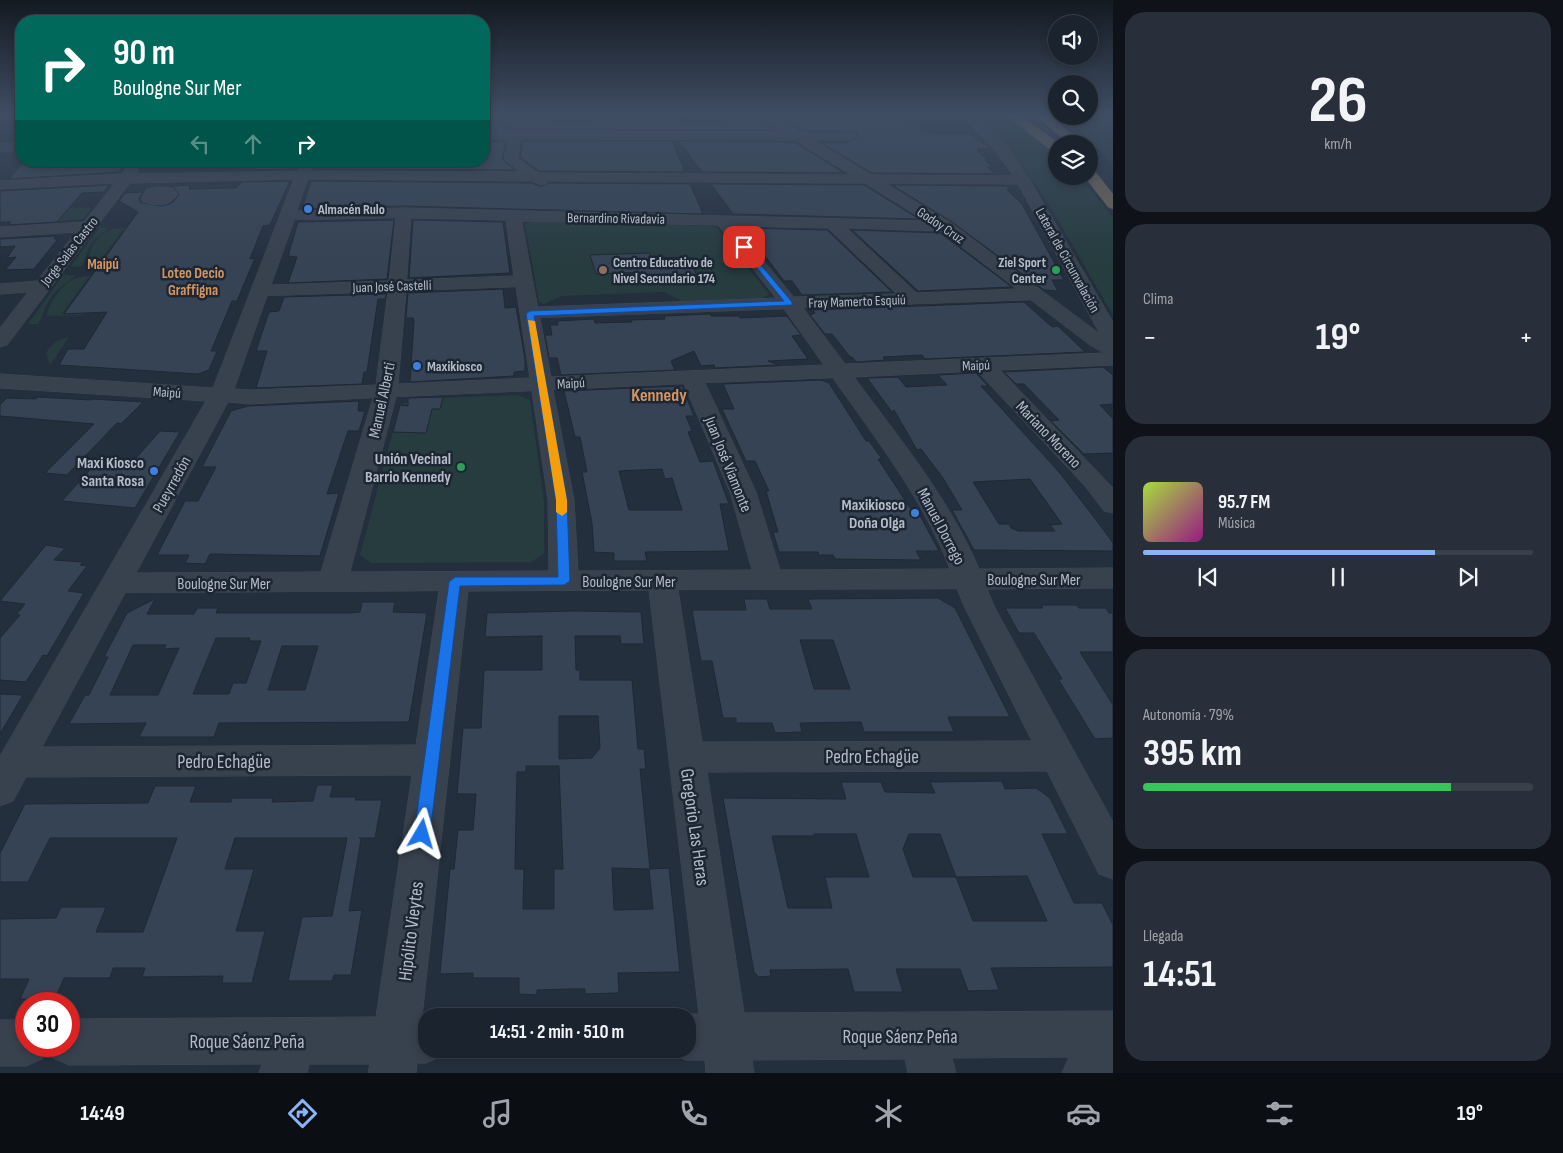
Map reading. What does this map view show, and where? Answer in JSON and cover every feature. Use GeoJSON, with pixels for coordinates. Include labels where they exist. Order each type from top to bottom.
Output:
{"type":"FeatureCollection","features":[{"type":"Feature","properties":{"kind":"highway"},"geometry":{"type":"LineString","coordinates":[[1098,184],[1113,204]]}},
{"type":"Feature","properties":{"kind":"street"},"geometry":{"type":"LineString","coordinates":[[517,163],[551,188]]}},
{"type":"Feature","properties":{"kind":"street","name":"Godoy Cruz"},"geometry":{"type":"LineString","coordinates":[[843,163],[945,226],[1097,341],[1113,350]]}},
{"type":"Feature","properties":{"kind":"street","name":"Lateral de Circunvalación"},"geometry":{"type":"LineString","coordinates":[[1011,163],[1023,180],[1113,339]]}},
{"type":"Feature","properties":{"kind":"street","name":"Jorge Salas Castro"},"geometry":{"type":"LineString","coordinates":[[0,341],[134,167]]}},
{"type":"Feature","properties":{"kind":"street","name":"Pueyrredón"},"geometry":{"type":"LineString","coordinates":[[8,776],[221,395],[306,167]]}},
{"type":"Feature","properties":{"kind":"street"},"geometry":{"type":"LineString","coordinates":[[0,185],[120,185],[302,176],[1023,180]]}},
{"type":"Feature","properties":{"kind":"street"},"geometry":{"type":"LineString","coordinates":[[120,185],[155,192]]}},
{"type":"Feature","properties":{"kind":"street"},"geometry":{"type":"LineString","coordinates":[[566,199],[566,217]]}},
{"type":"Feature","properties":{"kind":"street","name":"Bernardino Rivadavia"},"geometry":{"type":"LineString","coordinates":[[287,216],[404,213],[945,226]]}},
{"type":"Feature","properties":{"kind":"street","name":"Manuel Alberti"},"geometry":{"type":"LineString","coordinates":[[333,582],[386,391],[404,213]]}},
{"type":"Feature","properties":{"kind":"street"},"geometry":{"type":"LineString","coordinates":[[513,216],[562,500],[564,581]]}},
{"type":"Feature","properties":{"kind":"street","name":"Manuel Dorrego"},"geometry":{"type":"LineString","coordinates":[[723,221],[790,303],[920,484],[957,551],[980,608],[1113,861]]}},
{"type":"Feature","properties":{"kind":"street"},"geometry":{"type":"LineString","coordinates":[[832,223],[913,299]]}},
{"type":"Feature","properties":{"kind":"street"},"geometry":{"type":"LineString","coordinates":[[0,232],[88,226]]}},
{"type":"Feature","properties":{"kind":"street","name":"Juan José Castelli"},"geometry":{"type":"LineString","coordinates":[[259,291],[524,281]]}},
{"type":"Feature","properties":{"kind":"street"},"geometry":{"type":"LineString","coordinates":[[0,289],[42,286]]}},
{"type":"Feature","properties":{"kind":"street","name":"Fray Mamerto Esquiú"},"geometry":{"type":"LineString","coordinates":[[530,314],[1035,294]]}},
{"type":"Feature","properties":{"kind":"street","name":"Maipú"},"geometry":{"type":"LineString","coordinates":[[0,380],[250,397],[1113,359]]}},
{"type":"Feature","properties":{"kind":"street","name":"Mariano Moreno"},"geometry":{"type":"LineString","coordinates":[[983,365],[1094,481],[1113,505]]}},
{"type":"Feature","properties":{"kind":"street","name":"Juan José Viamonte"},"geometry":{"type":"LineString","coordinates":[[692,378],[743,492],[769,580]]}},
{"type":"Feature","properties":{"kind":"street","name":"Boulogne Sur Mer"},"geometry":{"type":"LineString","coordinates":[[115,583],[1113,578]]}},
{"type":"Feature","properties":{"kind":"street","name":"Gregorio Las Heras"},"geometry":{"type":"LineString","coordinates":[[662,580],[686,757],[714,1049]]}},
{"type":"Feature","properties":{"kind":"street","name":"Hipólito Vieytes"},"geometry":{"type":"LineString","coordinates":[[405,1051],[432,760],[455,582]]}},
{"type":"Feature","properties":{"kind":"street","name":"Pedro Echagüe"},"geometry":{"type":"LineString","coordinates":[[686,757],[1058,756]]}},
{"type":"Feature","properties":{"kind":"street","name":"Pedro Echagüe"},"geometry":{"type":"LineString","coordinates":[[8,776],[432,760]]}},
{"type":"Feature","properties":{"kind":"street","name":"Roque Sáenz Peña"},"geometry":{"type":"LineString","coordinates":[[714,1049],[927,1054],[1113,1034]]}},
{"type":"Feature","properties":{"kind":"street"},"geometry":{"type":"LineString","coordinates":[[0,1043],[15,1043]]}},
{"type":"Feature","properties":{"kind":"street","name":"Roque Sáenz Peña"},"geometry":{"type":"LineString","coordinates":[[80,1043],[288,1057],[405,1051]]}},
{"type":"Feature","properties":{"kind":"street"},"geometry":{"type":"LineString","coordinates":[[1086,1073],[1113,1073]]}},
{"type":"Feature","properties":{"kind":"green space"},"geometry":{"type":"Polygon","coordinates":[[[1020,163],[1048,163],[1048,185],[1087,185],[1113,218],[1113,315],[1067,235],[1020,163]]]}},
{"type":"Feature","properties":{"kind":"green space"},"geometry":{"type":"Polygon","coordinates":[[[69,207],[92,208],[83,219],[55,222],[69,207]]]}},
{"type":"Feature","properties":{"kind":"green space"},"geometry":{"type":"Polygon","coordinates":[[[533,221],[708,226],[717,228],[769,294],[763,298],[682,301],[664,292],[562,296],[544,304],[539,302],[525,224],[533,221]]]}},
{"type":"Feature","properties":{"kind":"green space"},"geometry":{"type":"Polygon","coordinates":[[[100,227],[109,228],[91,244],[81,267],[71,266],[100,227]]]}},
{"type":"Feature","properties":{"kind":"green space"},"geometry":{"type":"Polygon","coordinates":[[[116,228],[142,228],[123,230],[102,258],[120,259],[89,260],[93,245],[104,233],[116,228]]]}},
{"type":"Feature","properties":{"kind":"green space"},"geometry":{"type":"Polygon","coordinates":[[[64,274],[75,276],[53,294],[38,324],[28,324],[64,274]]]}},
{"type":"Feature","properties":{"kind":"green space"},"geometry":{"type":"Polygon","coordinates":[[[109,276],[88,278],[62,314],[82,313],[85,309],[93,311],[82,315],[47,316],[50,305],[67,283],[77,278],[109,276]]]}},
{"type":"Feature","properties":{"kind":"green space"},"geometry":{"type":"Polygon","coordinates":[[[69,337],[50,365],[46,354],[49,347],[69,337]]]}},
{"type":"Feature","properties":{"kind":"green space","name":"Unión Vecinal Barrio Kennedy"},"geometry":{"type":"Polygon","coordinates":[[[517,395],[530,400],[544,502],[544,554],[531,562],[371,563],[360,555],[400,405],[413,399],[517,395]]]}},
{"type":"Feature","properties":{"kind":"building"},"geometry":{"type":"Polygon","coordinates":[[[490,163],[507,163],[515,170],[315,169],[316,167],[490,167],[490,163]]]}},
{"type":"Feature","properties":{"kind":"building"},"geometry":{"type":"Polygon","coordinates":[[[528,163],[681,163],[685,172],[539,171],[528,163]]]}},
{"type":"Feature","properties":{"kind":"building"},"geometry":{"type":"Polygon","coordinates":[[[695,163],[828,163],[844,173],[702,172],[695,163]]]}},
{"type":"Feature","properties":{"kind":"building"},"geometry":{"type":"Polygon","coordinates":[[[855,163],[988,163],[992,167],[987,167],[995,174],[872,173],[855,163]]]}},
{"type":"Feature","properties":{"kind":"building"},"geometry":{"type":"Polygon","coordinates":[[[19,167],[123,167],[119,172],[9,179],[19,167]]]}},
{"type":"Feature","properties":{"kind":"building"},"geometry":{"type":"Polygon","coordinates":[[[256,167],[296,167],[295,169],[253,170],[256,167]]]}},
{"type":"Feature","properties":{"kind":"building"},"geometry":{"type":"Polygon","coordinates":[[[290,181],[270,225],[263,226],[250,259],[255,258],[237,301],[232,301],[211,351],[217,351],[209,370],[198,374],[59,365],[68,349],[84,349],[107,312],[64,314],[138,212],[119,201],[125,193],[143,192],[139,198],[141,203],[162,206],[172,203],[179,195],[173,186],[190,185],[189,189],[236,188],[242,182],[290,181]]]}},
{"type":"Feature","properties":{"kind":"building"},"geometry":{"type":"Polygon","coordinates":[[[311,181],[532,183],[541,187],[549,183],[690,184],[703,214],[404,206],[302,209],[311,181]]]}},
{"type":"Feature","properties":{"kind":"building"},"geometry":{"type":"Polygon","coordinates":[[[711,184],[864,185],[919,219],[733,214],[711,184]]]}},
{"type":"Feature","properties":{"kind":"building"},"geometry":{"type":"Polygon","coordinates":[[[109,185],[104,192],[82,193],[57,222],[8,225],[11,222],[0,222],[0,191],[109,185]]]}},
{"type":"Feature","properties":{"kind":"building"},"geometry":{"type":"Polygon","coordinates":[[[892,185],[1006,186],[1012,190],[1007,190],[1022,204],[1064,280],[1052,280],[1058,291],[1044,290],[952,222],[892,185]]]}},
{"type":"Feature","properties":{"kind":"building"},"geometry":{"type":"Polygon","coordinates":[[[394,220],[387,279],[288,283],[297,257],[288,256],[298,222],[394,220]]]}},
{"type":"Feature","properties":{"kind":"building"},"geometry":{"type":"Polygon","coordinates":[[[413,220],[503,222],[510,273],[409,278],[413,220]]]}},
{"type":"Feature","properties":{"kind":"building"},"geometry":{"type":"Polygon","coordinates":[[[744,228],[827,230],[892,292],[802,295],[792,281],[784,281],[744,228]]]}},
{"type":"Feature","properties":{"kind":"building"},"geometry":{"type":"Polygon","coordinates":[[[852,230],[940,233],[1012,287],[918,291],[852,230]]]}},
{"type":"Feature","properties":{"kind":"building"},"geometry":{"type":"Polygon","coordinates":[[[56,236],[54,239],[58,239],[34,269],[5,270],[16,257],[7,258],[15,246],[0,247],[0,239],[56,236]]]}},
{"type":"Feature","properties":{"kind":"building"},"geometry":{"type":"Polygon","coordinates":[[[649,253],[652,258],[688,257],[698,278],[648,280],[645,272],[596,274],[590,255],[649,253]]]}},
{"type":"Feature","properties":{"kind":"building"},"geometry":{"type":"Polygon","coordinates":[[[503,289],[505,308],[516,307],[525,359],[525,371],[514,372],[514,376],[410,382],[414,321],[413,318],[406,318],[408,293],[503,289]]]}},
{"type":"Feature","properties":{"kind":"building"},"geometry":{"type":"Polygon","coordinates":[[[386,294],[385,299],[378,299],[367,372],[364,372],[362,384],[256,388],[267,351],[256,351],[269,312],[279,311],[284,297],[386,294]]]}},
{"type":"Feature","properties":{"kind":"building"},"geometry":{"type":"Polygon","coordinates":[[[1024,302],[1052,327],[1058,326],[1085,352],[925,359],[922,355],[883,357],[885,360],[856,362],[832,334],[825,334],[810,315],[815,313],[813,310],[1024,302]]]}},
{"type":"Feature","properties":{"kind":"building"},"geometry":{"type":"Polygon","coordinates":[[[710,314],[711,316],[739,316],[740,318],[787,316],[801,335],[792,336],[808,359],[768,361],[779,365],[715,368],[714,365],[701,366],[694,351],[671,361],[675,370],[561,375],[557,358],[549,358],[545,335],[552,335],[550,325],[558,325],[557,321],[594,319],[595,323],[632,322],[631,320],[665,319],[664,316],[710,314]]]}},
{"type":"Feature","properties":{"kind":"building"},"geometry":{"type":"Polygon","coordinates":[[[1103,367],[1113,375],[1113,404],[1100,405],[1113,419],[1113,453],[1084,454],[1051,421],[1059,420],[1024,384],[1016,384],[1004,372],[1103,367]]]}},
{"type":"Feature","properties":{"kind":"building"},"geometry":{"type":"Polygon","coordinates":[[[976,373],[988,386],[981,386],[1059,472],[1100,525],[1113,543],[1113,551],[974,550],[952,510],[962,510],[943,478],[921,449],[917,450],[894,410],[892,412],[867,378],[898,377],[906,387],[947,385],[938,375],[976,373]],[[1030,479],[973,482],[999,524],[1009,524],[1011,528],[1018,531],[1055,531],[1050,525],[1062,524],[1030,479]]]}},
{"type":"Feature","properties":{"kind":"building"},"geometry":{"type":"Polygon","coordinates":[[[821,380],[829,383],[866,441],[869,441],[882,459],[878,459],[910,508],[916,508],[939,551],[916,551],[921,560],[835,559],[833,555],[819,555],[818,552],[779,552],[773,532],[778,532],[766,491],[769,491],[755,461],[746,461],[722,409],[734,409],[723,384],[821,380]]]}},
{"type":"Feature","properties":{"kind":"building"},"geometry":{"type":"Polygon","coordinates":[[[682,386],[694,416],[686,416],[692,431],[688,432],[700,462],[713,461],[729,504],[720,504],[729,551],[645,552],[647,561],[614,561],[614,553],[594,552],[592,523],[582,472],[587,472],[580,437],[575,437],[564,391],[682,386]],[[662,469],[619,471],[629,510],[682,510],[672,478],[665,479],[662,469]]]}},
{"type":"Feature","properties":{"kind":"building"},"geometry":{"type":"Polygon","coordinates":[[[38,397],[143,402],[121,424],[117,423],[67,475],[45,473],[94,424],[0,416],[0,405],[7,398],[36,399],[38,397]]]}},
{"type":"Feature","properties":{"kind":"building"},"geometry":{"type":"Polygon","coordinates":[[[443,397],[440,409],[432,409],[426,433],[393,432],[400,405],[408,406],[408,398],[443,397]]]}},
{"type":"Feature","properties":{"kind":"building"},"geometry":{"type":"Polygon","coordinates":[[[359,401],[358,411],[365,411],[359,431],[348,431],[327,494],[339,493],[320,556],[210,554],[205,564],[185,563],[189,555],[157,555],[185,501],[198,501],[216,467],[202,467],[231,411],[248,406],[359,401]]]}},
{"type":"Feature","properties":{"kind":"building"},"geometry":{"type":"Polygon","coordinates":[[[160,431],[180,432],[135,508],[62,501],[96,463],[129,466],[160,431]]]}},
{"type":"Feature","properties":{"kind":"building"},"geometry":{"type":"Polygon","coordinates":[[[46,545],[65,548],[54,560],[83,562],[80,565],[87,566],[68,591],[84,593],[47,656],[43,655],[26,682],[0,680],[0,638],[20,615],[17,614],[25,604],[0,601],[46,545]]]}},
{"type":"Feature","properties":{"kind":"building"},"geometry":{"type":"Polygon","coordinates":[[[938,598],[955,608],[1010,717],[948,717],[954,732],[864,732],[861,722],[800,723],[802,732],[775,733],[772,723],[736,723],[736,718],[723,718],[712,661],[701,661],[692,610],[746,610],[744,599],[767,599],[770,609],[812,609],[808,599],[938,598]],[[800,640],[814,689],[850,689],[833,640],[800,640]]]}},
{"type":"Feature","properties":{"kind":"building"},"geometry":{"type":"Polygon","coordinates":[[[155,599],[147,614],[194,614],[197,608],[218,608],[216,613],[349,613],[360,612],[362,602],[395,602],[393,612],[427,613],[409,722],[219,723],[214,737],[139,737],[146,723],[69,724],[85,695],[89,695],[108,657],[104,657],[127,613],[155,599]],[[216,638],[193,694],[229,694],[233,683],[246,683],[261,641],[249,641],[250,638],[216,638]],[[133,645],[110,695],[158,695],[179,648],[164,649],[166,645],[133,645]],[[282,646],[268,690],[305,690],[318,646],[282,646]]]}},
{"type":"Feature","properties":{"kind":"building"},"geometry":{"type":"Polygon","coordinates":[[[1041,605],[1077,605],[1079,608],[1106,608],[1109,613],[1113,613],[1113,652],[1080,652],[1113,705],[1113,738],[1095,739],[1058,679],[1062,679],[1034,633],[1019,633],[1005,608],[1043,608],[1041,605]]]}},
{"type":"Feature","properties":{"kind":"building"},"geometry":{"type":"Polygon","coordinates":[[[641,612],[644,644],[621,644],[620,636],[575,636],[576,670],[580,670],[580,680],[632,680],[638,749],[644,749],[646,769],[640,769],[650,869],[669,868],[680,972],[618,973],[619,993],[585,994],[585,989],[568,989],[537,990],[537,995],[519,994],[519,978],[473,978],[473,973],[440,974],[450,869],[454,869],[458,830],[473,830],[476,794],[457,794],[463,728],[481,728],[484,670],[542,670],[542,636],[485,637],[487,613],[641,612]],[[559,716],[559,759],[592,758],[600,748],[598,716],[559,716]],[[526,766],[526,772],[517,772],[516,816],[515,869],[524,869],[523,909],[554,909],[554,869],[563,869],[559,766],[526,766]],[[612,868],[614,910],[653,909],[649,869],[612,868]]]}},
{"type":"Feature","properties":{"kind":"building"},"geometry":{"type":"Polygon","coordinates":[[[0,694],[23,695],[0,734],[0,694]]]}},
{"type":"Feature","properties":{"kind":"building"},"geometry":{"type":"Polygon","coordinates":[[[1002,781],[1005,789],[1036,788],[1050,798],[1068,834],[1042,834],[1074,903],[1102,903],[1113,925],[1113,967],[991,968],[999,990],[968,991],[960,969],[896,969],[903,992],[854,992],[848,969],[770,970],[771,976],[759,977],[754,972],[723,798],[846,799],[841,782],[881,782],[885,792],[935,793],[930,782],[1002,781]],[[814,834],[815,836],[772,836],[788,908],[832,908],[825,877],[869,877],[856,834],[814,834]],[[909,834],[903,849],[913,877],[956,877],[940,834],[909,834]],[[1027,876],[956,877],[973,921],[1047,921],[1027,876]]]}},
{"type":"Feature","properties":{"kind":"building"},"geometry":{"type":"Polygon","coordinates":[[[317,785],[333,785],[330,797],[356,797],[355,800],[382,800],[375,838],[359,838],[361,839],[349,911],[362,910],[351,975],[334,975],[332,981],[288,981],[302,917],[332,916],[347,838],[235,838],[225,869],[254,869],[236,931],[265,931],[252,983],[222,983],[223,976],[142,977],[145,968],[113,968],[110,978],[64,978],[58,992],[23,992],[29,979],[0,979],[0,919],[56,918],[61,907],[106,907],[96,932],[143,932],[177,838],[50,838],[28,882],[0,882],[0,853],[25,804],[148,803],[155,786],[196,786],[190,802],[231,802],[232,798],[273,798],[272,802],[313,801],[317,785]]]}},
{"type":"Feature","properties":{"kind":"slow traffic"},"geometry":{"type":"LineString","coordinates":[[531,321],[562,500],[562,512]]}},
{"type":"Feature","properties":{"kind":"place","name":"Almacén Rulo"},"geometry":{"type":"Point","coordinates":[308,209]}},
{"type":"Feature","properties":{"kind":"place","name":"Centro Educativo de Nivel Secundario 174"},"geometry":{"type":"Point","coordinates":[603,270]}},
{"type":"Feature","properties":{"kind":"place","name":"Ziel Sport Center"},"geometry":{"type":"Point","coordinates":[1056,270]}},
{"type":"Feature","properties":{"kind":"place","name":"Maxikiosco"},"geometry":{"type":"Point","coordinates":[417,366]}},
{"type":"Feature","properties":{"kind":"place","name":"Unión Vecinal Barrio Kennedy"},"geometry":{"type":"Point","coordinates":[461,467]}},
{"type":"Feature","properties":{"kind":"place","name":"Maxi Kiosco Santa Rosa"},"geometry":{"type":"Point","coordinates":[154,471]}},
{"type":"Feature","properties":{"kind":"place","name":"Maxikiosco Doña Olga"},"geometry":{"type":"Point","coordinates":[915,513]}},
{"type":"Feature","properties":{"kind":"district","name":"Maipú"},"geometry":{"type":"Point","coordinates":[103,264]}},
{"type":"Feature","properties":{"kind":"district","name":"Loteo Decio Graffigna"},"geometry":{"type":"Point","coordinates":[193,282]}},
{"type":"Feature","properties":{"kind":"district","name":"Kennedy"},"geometry":{"type":"Point","coordinates":[659,395]}},
{"type":"Feature","properties":{"kind":"route"},"geometry":{"type":"LineString","coordinates":[[422,834],[455,582],[564,581],[562,500],[530,314],[790,303],[744,247]]}}]}
